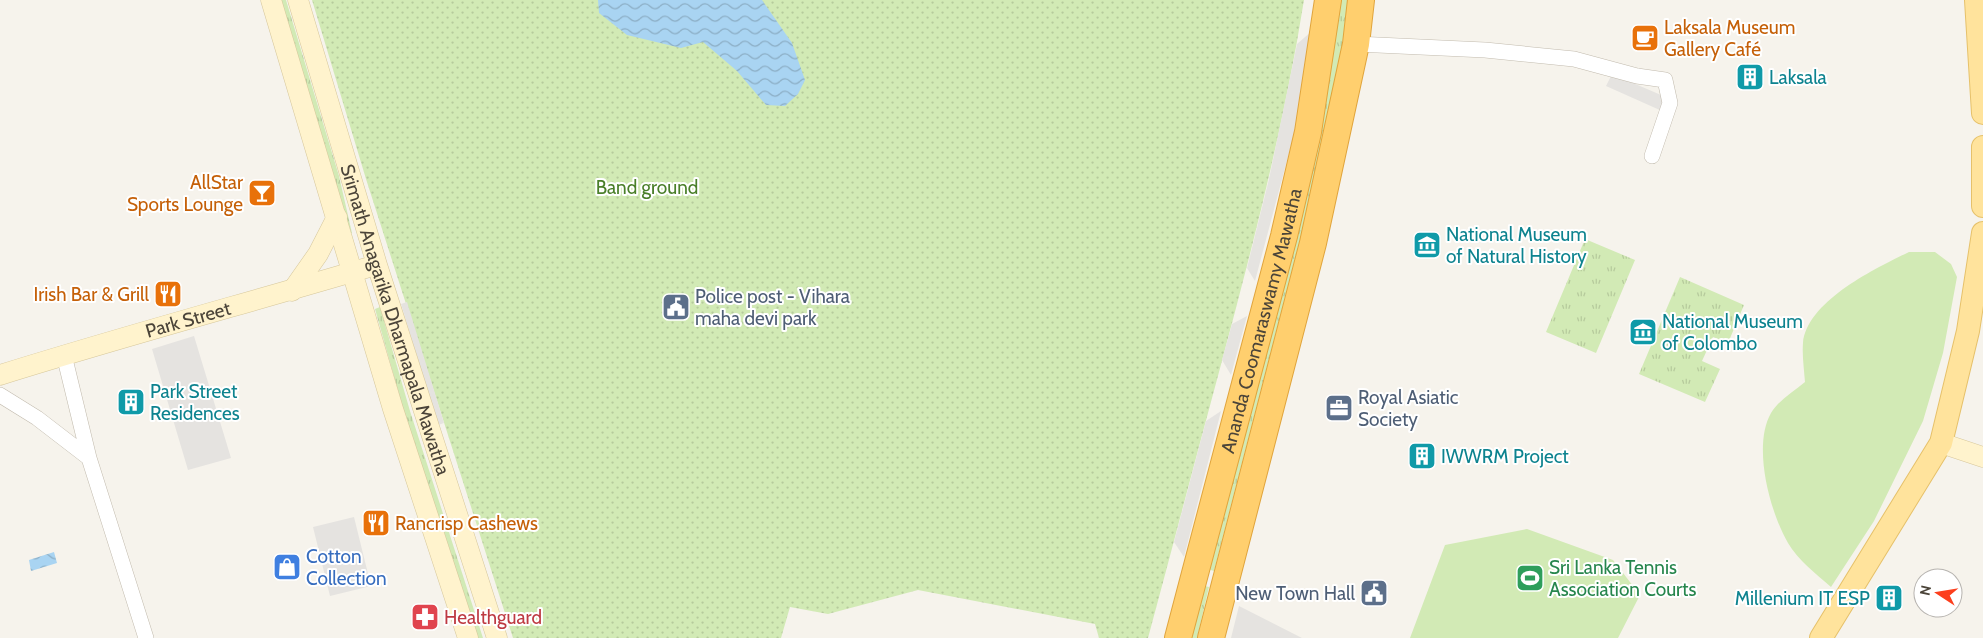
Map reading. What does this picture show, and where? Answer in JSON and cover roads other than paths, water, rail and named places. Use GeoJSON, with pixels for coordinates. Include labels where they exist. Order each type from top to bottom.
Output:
{"type":"FeatureCollection","features":[{"type":"Feature","properties":{"kind":"highway","name":"Ananda Coomaraswamy Mawatha"},"geometry":{"type":"LineString","coordinates":[[1178,638],[1284,236],[1306,142],[1328,0]]}},
{"type":"Feature","properties":{"kind":"highway","name":"Ananda Coomaraswamy Mawatha"},"geometry":{"type":"LineString","coordinates":[[1211,638],[1313,243],[1356,44],[1361,0]]}},
{"type":"Feature","properties":{"kind":"main road","name":"Srimath Anagarika Dharmapala Mawatha"},"geometry":{"type":"LineString","coordinates":[[271,0],[393,409],[468,638]]}},
{"type":"Feature","properties":{"kind":"main road","name":"Srimath Anagarika Dharmapala Mawatha"},"geometry":{"type":"LineString","coordinates":[[298,0],[377,265],[497,638]]}},
{"type":"Feature","properties":{"kind":"main road"},"geometry":{"type":"LineString","coordinates":[[1976,0],[1983,113]]}},
{"type":"Feature","properties":{"kind":"main road"},"geometry":{"type":"LineString","coordinates":[[1983,147],[1983,206]]}},
{"type":"Feature","properties":{"kind":"main road"},"geometry":{"type":"LineString","coordinates":[[292,291],[313,262],[337,217]]}},
{"type":"Feature","properties":{"kind":"main road"},"geometry":{"type":"LineString","coordinates":[[1821,638],[1941,443],[1968,330],[1983,232]]}},
{"type":"Feature","properties":{"kind":"main road","name":"Park Street"},"geometry":{"type":"LineString","coordinates":[[0,375],[207,313],[292,291],[377,265]]}},
{"type":"Feature","properties":{"kind":"main road"},"geometry":{"type":"LineString","coordinates":[[1941,443],[1983,457]]}},
{"type":"Feature","properties":{"kind":"street"},"geometry":{"type":"LineString","coordinates":[[1356,44],[1485,50],[1574,59],[1637,76],[1665,80],[1670,103],[1652,156]]}},
{"type":"Feature","properties":{"kind":"street"},"geometry":{"type":"LineString","coordinates":[[64,355],[89,458],[146,638]]}},
{"type":"Feature","properties":{"kind":"street"},"geometry":{"type":"LineString","coordinates":[[0,395],[37,418],[89,458]]}},
{"type":"Feature","properties":{"kind":"water"},"geometry":{"type":"Polygon","coordinates":[[[598,0],[762,0],[792,43],[805,80],[798,94],[785,106],[766,105],[737,71],[703,42],[681,48],[627,35],[599,13],[598,0]]]}},
{"type":"Feature","properties":{"kind":"water"},"geometry":{"type":"Polygon","coordinates":[[[54,552],[57,563],[31,571],[29,560],[54,552]]]}},
{"type":"Feature","properties":{"kind":"place","name":"Laksala Museum Gallery Café"},"geometry":{"type":"Point","coordinates":[1645,38]}},
{"type":"Feature","properties":{"kind":"place","name":"Laksala"},"geometry":{"type":"Point","coordinates":[1750,77]}},
{"type":"Feature","properties":{"kind":"place","name":"AllStar Sports Lounge"},"geometry":{"type":"Point","coordinates":[262,193]}},
{"type":"Feature","properties":{"kind":"place","name":"National Museum of Natural History"},"geometry":{"type":"Point","coordinates":[1427,245]}},
{"type":"Feature","properties":{"kind":"place","name":"Irish Bar & Grill"},"geometry":{"type":"Point","coordinates":[168,294]}},
{"type":"Feature","properties":{"kind":"place","name":"Police post - Vihara maha devi park"},"geometry":{"type":"Point","coordinates":[676,307]}},
{"type":"Feature","properties":{"kind":"place","name":"National Museum of Colombo"},"geometry":{"type":"Point","coordinates":[1643,332]}},
{"type":"Feature","properties":{"kind":"place","name":"Park Street Residences"},"geometry":{"type":"Point","coordinates":[131,402]}},
{"type":"Feature","properties":{"kind":"place","name":"Royal Asiatic Society"},"geometry":{"type":"Point","coordinates":[1339,408]}},
{"type":"Feature","properties":{"kind":"place","name":"IWWRM Project"},"geometry":{"type":"Point","coordinates":[1422,456]}},
{"type":"Feature","properties":{"kind":"place","name":"Rancrisp Cashews"},"geometry":{"type":"Point","coordinates":[376,523]}},
{"type":"Feature","properties":{"kind":"place","name":"Cotton Collection"},"geometry":{"type":"Point","coordinates":[287,567]}},
{"type":"Feature","properties":{"kind":"place","name":"Sri Lanka Tennis Association Courts"},"geometry":{"type":"Point","coordinates":[1530,578]}},
{"type":"Feature","properties":{"kind":"place","name":"New Town Hall"},"geometry":{"type":"Point","coordinates":[1374,593]}},
{"type":"Feature","properties":{"kind":"place","name":"Millenium IT ESP"},"geometry":{"type":"Point","coordinates":[1889,598]}},
{"type":"Feature","properties":{"kind":"place","name":"Healthguard"},"geometry":{"type":"Point","coordinates":[425,617]}},
{"type":"Feature","properties":{"kind":"park label","name":"Band ground"},"geometry":{"type":"Point","coordinates":[647,187]}}]}
